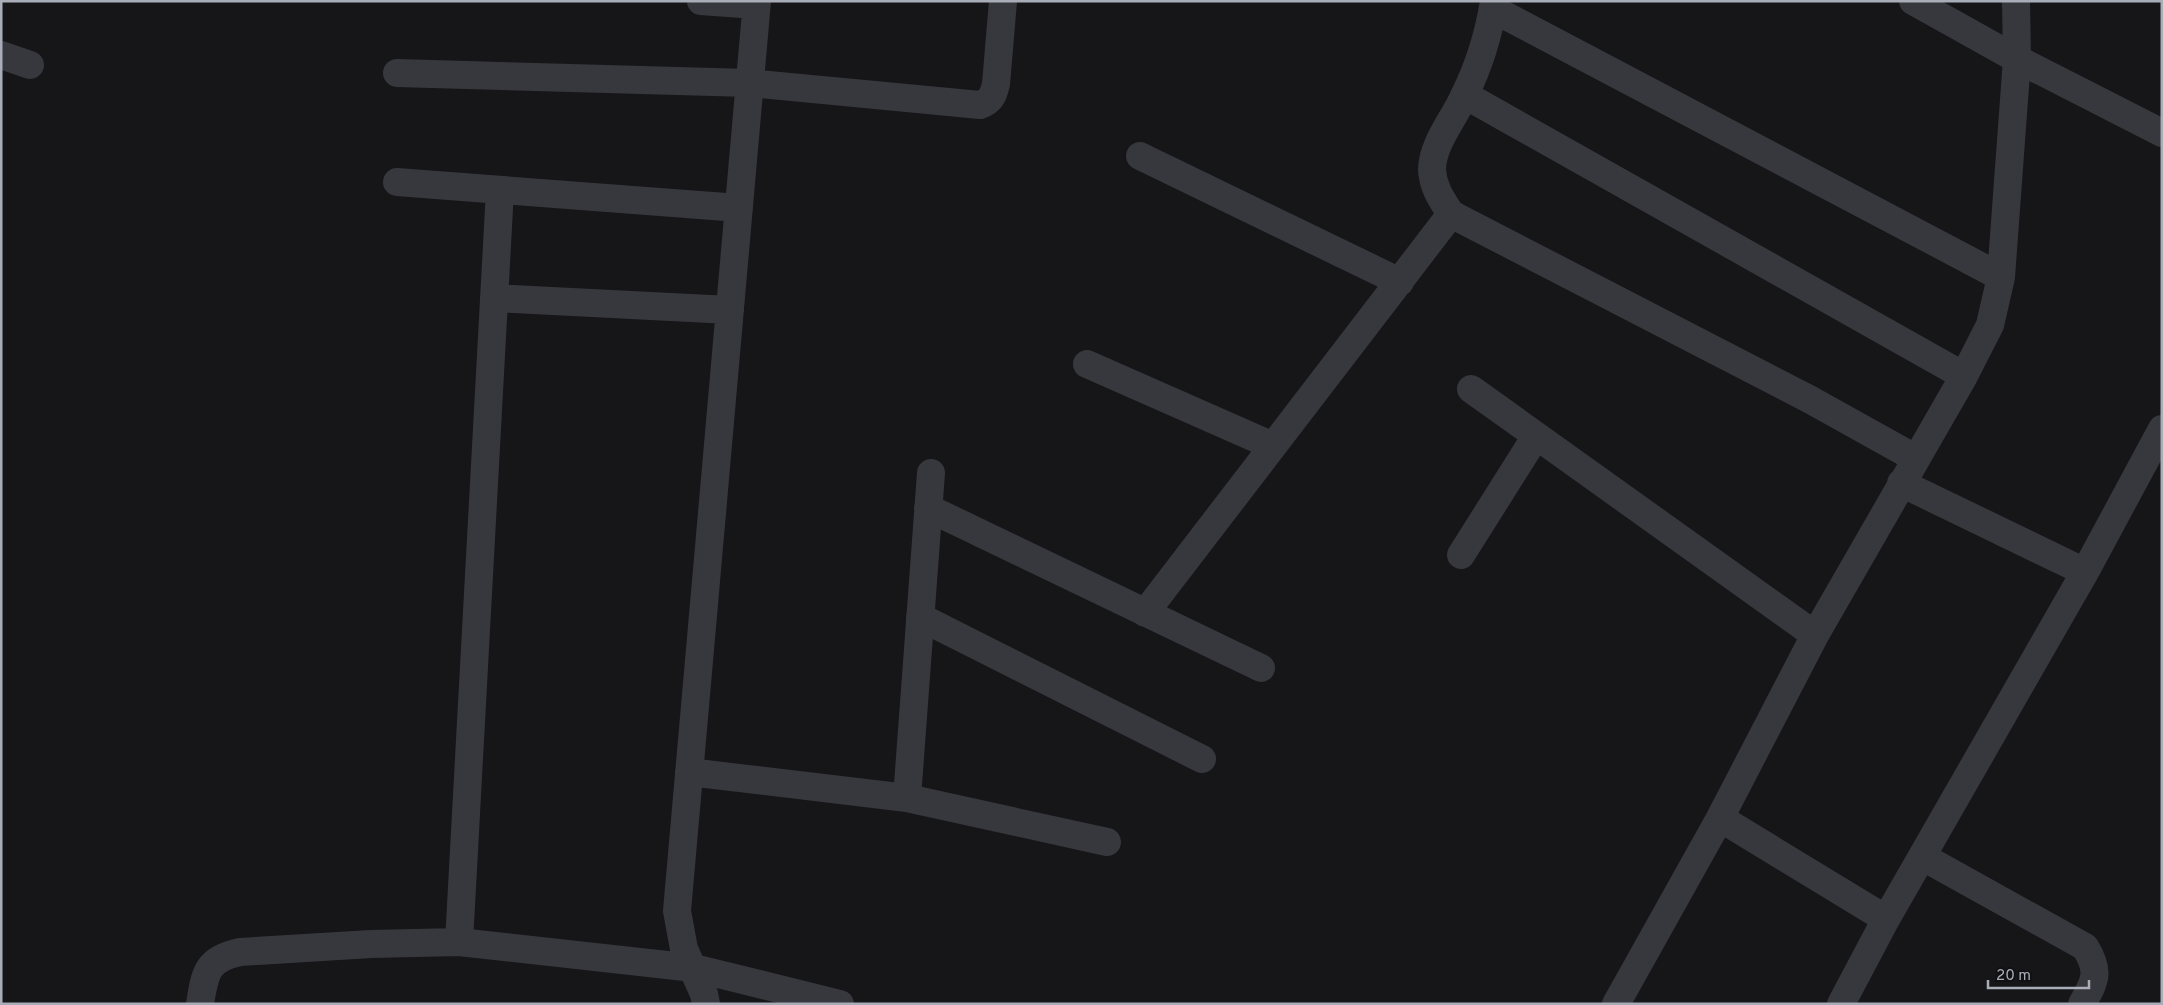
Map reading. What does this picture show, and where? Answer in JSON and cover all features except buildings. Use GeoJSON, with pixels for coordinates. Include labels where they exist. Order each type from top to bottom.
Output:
{"type":"FeatureCollection","features":[{"type":"Feature","properties":{"kind":"street"},"geometry":{"type":"LineString","coordinates":[[701,1],[757,3],[676,911],[684,948],[694,968],[706,1004]]}},
{"type":"Feature","properties":{"kind":"street"},"geometry":{"type":"LineString","coordinates":[[397,73],[749,83],[980,105],[988,102],[993,96],[996,84],[1003,1]]}},
{"type":"Feature","properties":{"kind":"street"},"geometry":{"type":"LineString","coordinates":[[1912,1],[2017,59],[2162,133]]}},
{"type":"Feature","properties":{"kind":"street"},"geometry":{"type":"LineString","coordinates":[[1616,1004],[1720,818],[1815,635],[1901,482],[1964,376],[1990,325],[2001,278],[2017,59],[2016,1]]}},
{"type":"Feature","properties":{"kind":"street"},"geometry":{"type":"LineString","coordinates":[[1915,458],[1809,399],[1452,214],[1437,194],[1432,169],[1436,150],[1465,95],[1481,51],[1493,5],[2001,278]]}},
{"type":"Feature","properties":{"kind":"street"},"geometry":{"type":"LineString","coordinates":[[1,55],[30,65]]}},
{"type":"Feature","properties":{"kind":"street"},"geometry":{"type":"LineString","coordinates":[[1465,95],[1964,376]]}},
{"type":"Feature","properties":{"kind":"street"},"geometry":{"type":"LineString","coordinates":[[1140,156],[1400,282]]}},
{"type":"Feature","properties":{"kind":"street"},"geometry":{"type":"LineString","coordinates":[[397,182],[739,208]]}},
{"type":"Feature","properties":{"kind":"street"},"geometry":{"type":"LineString","coordinates":[[458,942],[500,190]]}},
{"type":"Feature","properties":{"kind":"street"},"geometry":{"type":"LineString","coordinates":[[1145,613],[1452,214]]}},
{"type":"Feature","properties":{"kind":"street"},"geometry":{"type":"LineString","coordinates":[[494,298],[730,310]]}},
{"type":"Feature","properties":{"kind":"street"},"geometry":{"type":"LineString","coordinates":[[1087,364],[1273,446]]}},
{"type":"Feature","properties":{"kind":"street"},"geometry":{"type":"LineString","coordinates":[[1471,390],[1815,635]]}},
{"type":"Feature","properties":{"kind":"street"},"geometry":{"type":"LineString","coordinates":[[1841,1004],[1886,919],[2085,572],[2162,429]]}},
{"type":"Feature","properties":{"kind":"street"},"geometry":{"type":"LineString","coordinates":[[1462,555],[1536,436]]}},
{"type":"Feature","properties":{"kind":"street"},"geometry":{"type":"LineString","coordinates":[[907,798],[931,472]]}},
{"type":"Feature","properties":{"kind":"street"},"geometry":{"type":"LineString","coordinates":[[1901,482],[2085,572]]}},
{"type":"Feature","properties":{"kind":"street"},"geometry":{"type":"LineString","coordinates":[[928,508],[1261,668]]}},
{"type":"Feature","properties":{"kind":"street"},"geometry":{"type":"LineString","coordinates":[[920,617],[1202,759]]}},
{"type":"Feature","properties":{"kind":"street"},"geometry":{"type":"LineString","coordinates":[[689,772],[907,798],[1107,842]]}},
{"type":"Feature","properties":{"kind":"street"},"geometry":{"type":"LineString","coordinates":[[1720,818],[1886,919]]}},
{"type":"Feature","properties":{"kind":"street"},"geometry":{"type":"LineString","coordinates":[[1923,857],[2085,947],[2094,962],[2094,983],[2082,1004]]}},
{"type":"Feature","properties":{"kind":"street"},"geometry":{"type":"LineString","coordinates":[[200,1004],[206,975],[210,966],[226,955],[240,952],[362,945],[458,942],[694,968],[840,1004]]}}]}
